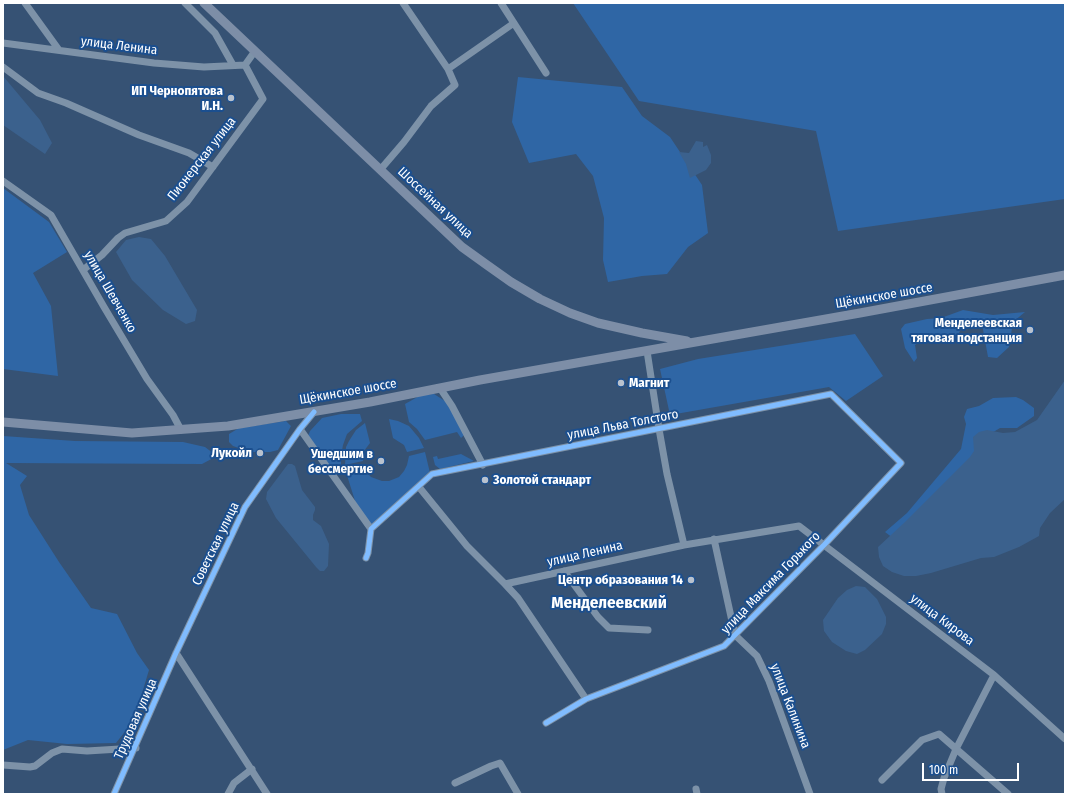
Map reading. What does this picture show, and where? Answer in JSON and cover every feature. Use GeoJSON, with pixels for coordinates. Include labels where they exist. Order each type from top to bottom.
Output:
{"type":"FeatureCollection","features":[{"type":"Feature","properties":{"kind":"main road","name":"Шоссейная улица"},"geometry":{"type":"LineString","coordinates":[[204,3],[462,247],[511,282],[540,299],[570,313],[598,323],[642,333],[694,342]]}},
{"type":"Feature","properties":{"kind":"main road","name":"Щёкинское шоссе"},"geometry":{"type":"LineString","coordinates":[[3,422],[132,433],[228,426],[314,412],[480,380],[1065,275]]}},
{"type":"Feature","properties":{"kind":"street"},"geometry":{"type":"LineString","coordinates":[[25,3],[59,50]]}},
{"type":"Feature","properties":{"kind":"street"},"geometry":{"type":"LineString","coordinates":[[185,3],[215,32],[233,65]]}},
{"type":"Feature","properties":{"kind":"street"},"geometry":{"type":"LineString","coordinates":[[380,170],[404,142],[430,106],[455,85],[448,69],[403,3]]}},
{"type":"Feature","properties":{"kind":"street"},"geometry":{"type":"LineString","coordinates":[[501,3],[546,73]]}},
{"type":"Feature","properties":{"kind":"street"},"geometry":{"type":"LineString","coordinates":[[448,69],[514,23]]}},
{"type":"Feature","properties":{"kind":"street","name":"улица Ленина"},"geometry":{"type":"LineString","coordinates":[[3,43],[154,63],[204,67],[245,65]]}},
{"type":"Feature","properties":{"kind":"street"},"geometry":{"type":"LineString","coordinates":[[245,65],[255,51]]}},
{"type":"Feature","properties":{"kind":"street","name":"Пионерская улица"},"geometry":{"type":"LineString","coordinates":[[82,270],[102,255],[118,238],[126,233],[166,221],[187,202],[264,99],[245,65]]}},
{"type":"Feature","properties":{"kind":"street"},"geometry":{"type":"LineString","coordinates":[[3,67],[38,94],[66,103],[139,135],[189,153],[213,167]]}},
{"type":"Feature","properties":{"kind":"street","name":"улица Шевченко"},"geometry":{"type":"LineString","coordinates":[[3,181],[51,215],[143,372],[173,415],[181,430]]}},
{"type":"Feature","properties":{"kind":"street"},"geometry":{"type":"LineString","coordinates":[[647,350],[659,429],[672,497],[684,544]]}},
{"type":"Feature","properties":{"kind":"street"},"geometry":{"type":"LineString","coordinates":[[440,388],[452,406],[483,465]]}},
{"type":"Feature","properties":{"kind":"street","name":"улица Льва Толстого"},"geometry":{"type":"LineString","coordinates":[[371,529],[432,474],[483,465],[579,444],[830,394],[901,464]]}},
{"type":"Feature","properties":{"kind":"street","name":"Советская улица"},"geometry":{"type":"LineString","coordinates":[[176,653],[245,507],[300,429],[314,412]]}},
{"type":"Feature","properties":{"kind":"street"},"geometry":{"type":"LineString","coordinates":[[300,429],[371,529],[366,558]]}},
{"type":"Feature","properties":{"kind":"street","name":"улица Максима Горького"},"geometry":{"type":"LineString","coordinates":[[546,723],[586,699],[724,646],[824,545],[901,464]]}},
{"type":"Feature","properties":{"kind":"street"},"geometry":{"type":"LineString","coordinates":[[419,487],[467,546],[518,598],[586,699]]}},
{"type":"Feature","properties":{"kind":"street","name":"улица Ленина"},"geometry":{"type":"LineString","coordinates":[[505,584],[684,544],[799,526]]}},
{"type":"Feature","properties":{"kind":"street","name":"улица Кирова"},"geometry":{"type":"LineString","coordinates":[[799,526],[994,674],[1065,739]]}},
{"type":"Feature","properties":{"kind":"street"},"geometry":{"type":"LineString","coordinates":[[714,539],[735,635]]}},
{"type":"Feature","properties":{"kind":"street"},"geometry":{"type":"LineString","coordinates":[[564,571],[598,617],[609,628],[648,630]]}},
{"type":"Feature","properties":{"kind":"street","name":"улица Калинина"},"geometry":{"type":"LineString","coordinates":[[735,635],[757,656],[769,681],[810,794]]}},
{"type":"Feature","properties":{"kind":"street"},"geometry":{"type":"LineString","coordinates":[[176,653],[267,794]]}},
{"type":"Feature","properties":{"kind":"street","name":"Трудовая улица"},"geometry":{"type":"LineString","coordinates":[[114,794],[136,748],[176,653]]}},
{"type":"Feature","properties":{"kind":"street"},"geometry":{"type":"LineString","coordinates":[[942,794],[941,790],[944,778],[956,749],[994,674]]}},
{"type":"Feature","properties":{"kind":"street"},"geometry":{"type":"LineString","coordinates":[[882,780],[922,740],[940,734],[1008,794]]}},
{"type":"Feature","properties":{"kind":"street"},"geometry":{"type":"LineString","coordinates":[[4,766],[35,766],[52,753],[62,749],[87,751],[136,748]]}},
{"type":"Feature","properties":{"kind":"street"},"geometry":{"type":"LineString","coordinates":[[455,783],[500,763],[518,794]]}},
{"type":"Feature","properties":{"kind":"street"},"geometry":{"type":"LineString","coordinates":[[228,794],[234,783],[252,769]]}},
{"type":"Feature","properties":{"kind":"shaded area"},"geometry":{"type":"Polygon","coordinates":[[[573,3],[1065,3],[1065,199],[838,231],[816,131],[639,101],[573,3]]]}},
{"type":"Feature","properties":{"kind":"shaded area"},"geometry":{"type":"Polygon","coordinates":[[[3,76],[40,120],[52,143],[45,154],[3,125],[3,76]]]}},
{"type":"Feature","properties":{"kind":"shaded area"},"geometry":{"type":"Polygon","coordinates":[[[518,77],[622,87],[642,116],[670,137],[702,185],[708,233],[688,247],[667,274],[642,276],[608,282],[603,260],[604,218],[593,176],[576,154],[529,163],[512,122],[518,77]]]}},
{"type":"Feature","properties":{"kind":"shaded area"},"geometry":{"type":"Polygon","coordinates":[[[696,141],[703,142],[703,147],[707,145],[711,155],[711,163],[706,170],[690,178],[686,164],[679,152],[689,153],[696,141]]]}},
{"type":"Feature","properties":{"kind":"shaded area"},"geometry":{"type":"Polygon","coordinates":[[[3,188],[49,222],[67,252],[33,273],[51,306],[58,376],[3,369],[3,188]]]}},
{"type":"Feature","properties":{"kind":"shaded area"},"geometry":{"type":"Polygon","coordinates":[[[139,237],[151,239],[165,256],[197,310],[195,321],[186,324],[163,310],[132,280],[116,252],[126,240],[139,237]]]}},
{"type":"Feature","properties":{"kind":"shaded area"},"geometry":{"type":"Polygon","coordinates":[[[963,310],[993,315],[1025,312],[1013,322],[1009,347],[997,358],[988,357],[982,324],[963,325],[956,339],[943,337],[929,338],[921,341],[915,345],[917,358],[914,362],[905,348],[901,329],[905,324],[927,319],[941,318],[963,310]]]}},
{"type":"Feature","properties":{"kind":"shaded area"},"geometry":{"type":"Polygon","coordinates":[[[855,334],[883,376],[846,401],[829,387],[670,415],[660,369],[698,359],[855,334]]]}},
{"type":"Feature","properties":{"kind":"shaded area"},"geometry":{"type":"Polygon","coordinates":[[[1065,380],[1065,499],[1050,513],[1040,528],[1039,536],[1019,547],[994,557],[981,558],[916,576],[904,576],[892,572],[883,566],[879,557],[878,547],[970,457],[974,451],[973,437],[979,432],[987,430],[1003,433],[1015,432],[1037,420],[1065,380]]]}},
{"type":"Feature","properties":{"kind":"shaded area"},"geometry":{"type":"Polygon","coordinates":[[[434,394],[450,406],[464,435],[461,438],[457,432],[425,440],[417,429],[409,422],[405,404],[421,395],[434,394]]]}},
{"type":"Feature","properties":{"kind":"shaded area"},"geometry":{"type":"Polygon","coordinates":[[[1016,397],[1034,408],[1034,416],[1017,428],[1000,428],[990,434],[987,447],[893,538],[885,532],[907,513],[961,449],[966,424],[964,417],[967,409],[979,406],[993,398],[1016,397]]]}},
{"type":"Feature","properties":{"kind":"shaded area"},"geometry":{"type":"Polygon","coordinates":[[[341,414],[360,414],[362,421],[347,434],[343,445],[341,466],[331,468],[308,436],[310,431],[322,418],[341,414]]]}},
{"type":"Feature","properties":{"kind":"shaded area"},"geometry":{"type":"Polygon","coordinates":[[[389,419],[409,426],[419,438],[424,448],[407,452],[404,445],[393,438],[389,419]]]}},
{"type":"Feature","properties":{"kind":"shaded area"},"geometry":{"type":"Polygon","coordinates":[[[286,421],[291,426],[278,450],[270,452],[250,452],[233,446],[229,442],[229,434],[239,428],[286,421]]]}},
{"type":"Feature","properties":{"kind":"shaded area"},"geometry":{"type":"Polygon","coordinates":[[[365,423],[370,443],[364,451],[363,461],[345,465],[346,447],[356,430],[365,423]]]}},
{"type":"Feature","properties":{"kind":"shaded area"},"geometry":{"type":"Polygon","coordinates":[[[3,436],[75,441],[183,442],[205,447],[217,456],[202,464],[6,463],[27,476],[20,485],[29,515],[59,562],[91,608],[117,614],[137,653],[149,670],[134,720],[116,743],[67,744],[28,740],[3,750],[3,436]]]}},
{"type":"Feature","properties":{"kind":"shaded area"},"geometry":{"type":"Polygon","coordinates":[[[425,452],[430,473],[371,526],[356,504],[345,469],[363,465],[371,477],[382,481],[389,481],[399,477],[404,471],[409,456],[425,452]]]}},
{"type":"Feature","properties":{"kind":"shaded area"},"geometry":{"type":"Polygon","coordinates":[[[461,454],[474,461],[440,469],[435,465],[433,457],[437,456],[438,459],[461,454]]]}},
{"type":"Feature","properties":{"kind":"shaded area"},"geometry":{"type":"Polygon","coordinates":[[[288,464],[295,466],[302,490],[315,507],[313,520],[321,526],[329,544],[328,566],[324,571],[320,571],[316,567],[276,518],[266,499],[267,492],[288,464]]]}},
{"type":"Feature","properties":{"kind":"shaded area"},"geometry":{"type":"Polygon","coordinates":[[[856,586],[865,587],[877,599],[886,617],[886,624],[882,634],[865,650],[857,654],[846,651],[832,642],[824,631],[823,620],[838,598],[847,590],[856,586]]]}},
{"type":"Feature","properties":{"kind":"cycle path"},"geometry":{"type":"LineString","coordinates":[[366,558],[371,529],[432,474],[831,394],[901,463],[824,545],[724,646],[586,699],[546,723]]}},
{"type":"Feature","properties":{"kind":"cycle path"},"geometry":{"type":"LineString","coordinates":[[114,794],[176,653],[245,507],[300,429],[314,412]]}},
{"type":"Feature","properties":{"kind":"place","name":"ИП Чернопятова И.Н."},"geometry":{"type":"Point","coordinates":[231,98]}},
{"type":"Feature","properties":{"kind":"place","name":"Менделеевская тяговая подстанция"},"geometry":{"type":"Point","coordinates":[1030,330]}},
{"type":"Feature","properties":{"kind":"place","name":"Магнит"},"geometry":{"type":"Point","coordinates":[621,383]}},
{"type":"Feature","properties":{"kind":"place","name":"Лукойл"},"geometry":{"type":"Point","coordinates":[260,453]}},
{"type":"Feature","properties":{"kind":"place","name":"Ушедшим в бессмертие"},"geometry":{"type":"Point","coordinates":[381,461]}},
{"type":"Feature","properties":{"kind":"place","name":"Золотой стандарт"},"geometry":{"type":"Point","coordinates":[485,480]}},
{"type":"Feature","properties":{"kind":"place","name":"Центр образования 14"},"geometry":{"type":"Point","coordinates":[691,580]}},
{"type":"Feature","properties":{"kind":"district","name":"Менделеевский"},"geometry":{"type":"Point","coordinates":[609,603]}}]}
